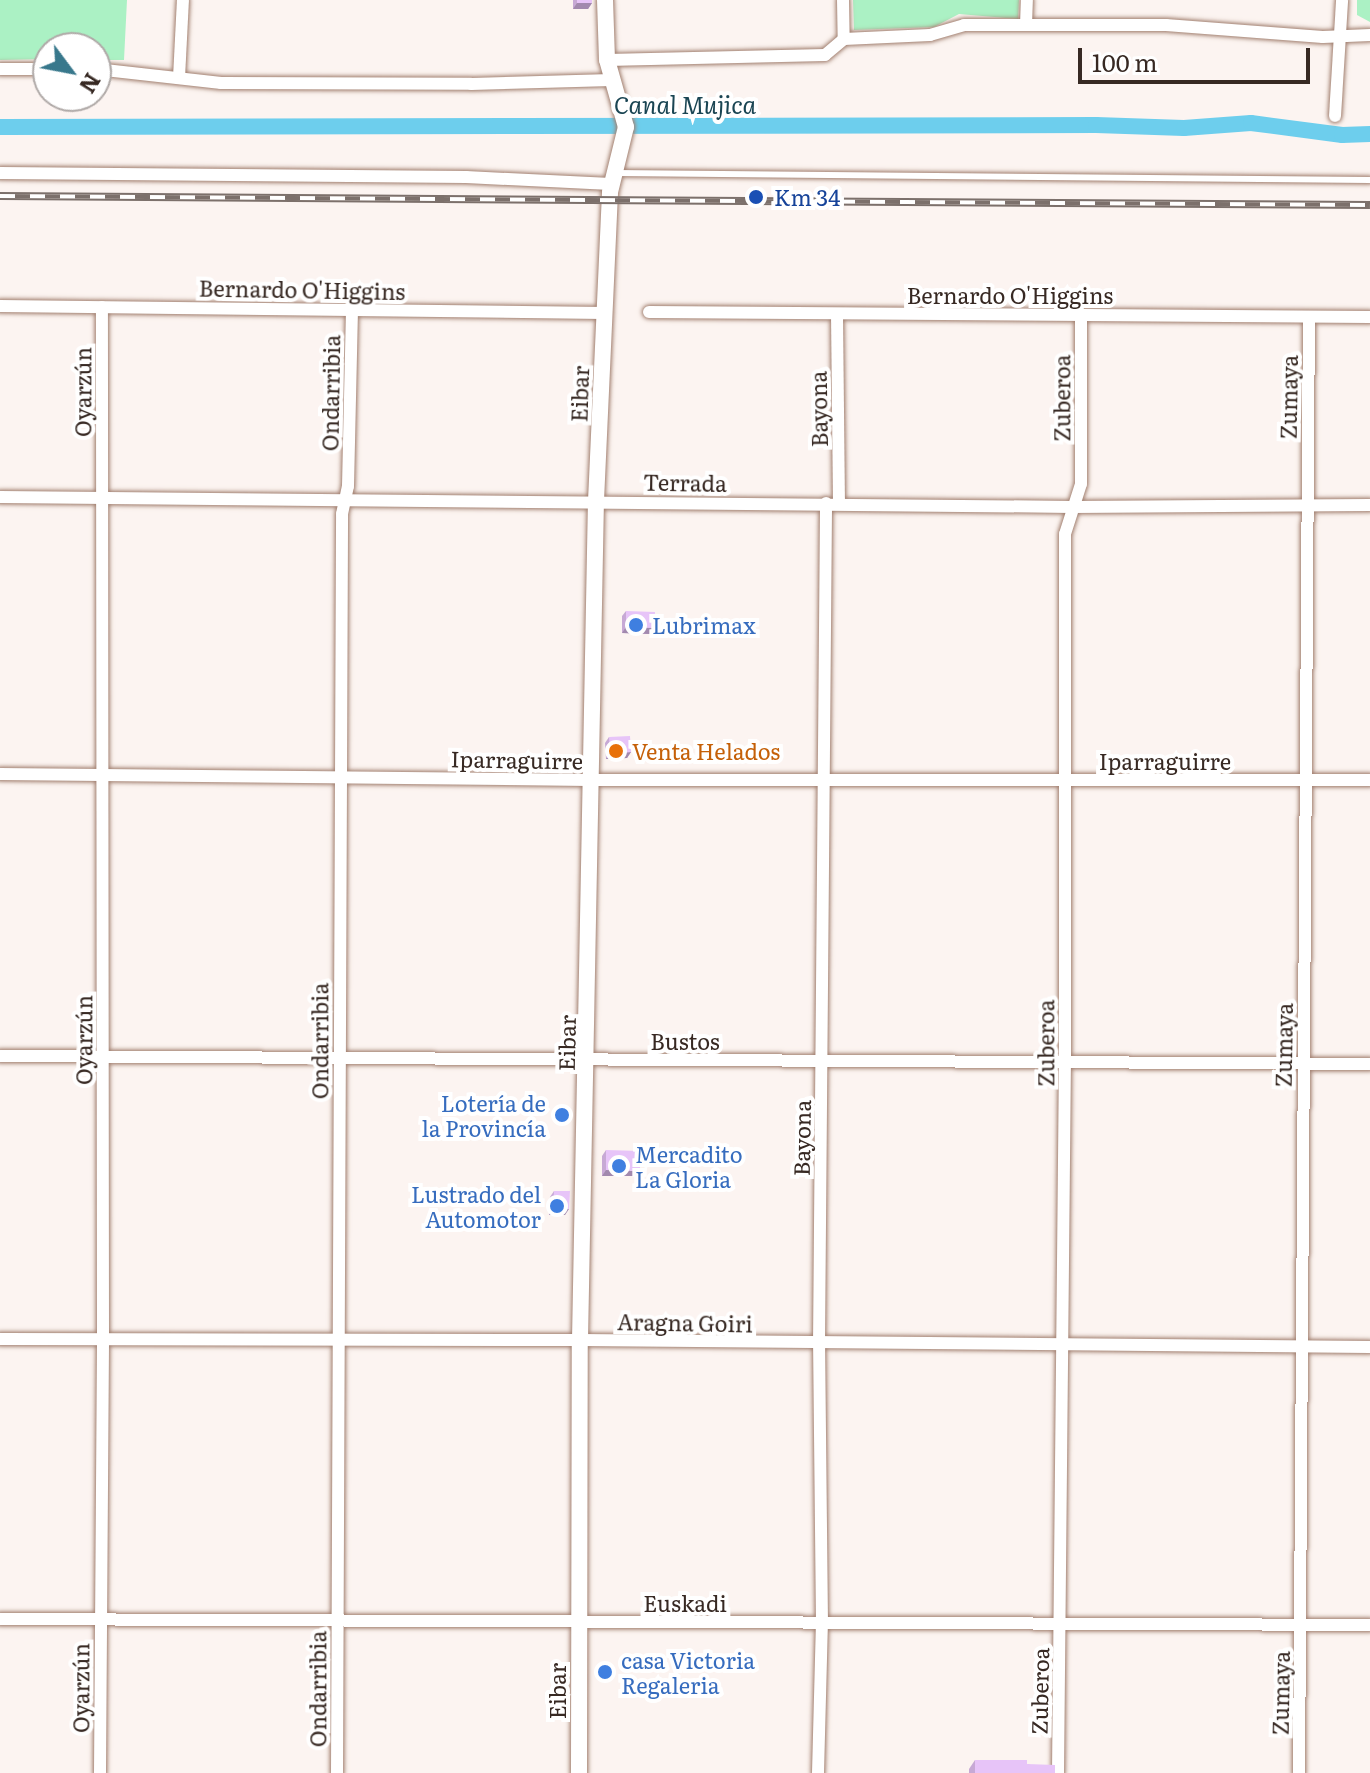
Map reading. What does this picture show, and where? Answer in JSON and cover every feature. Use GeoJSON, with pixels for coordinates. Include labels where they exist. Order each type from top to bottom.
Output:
{"type":"FeatureCollection","features":[{"type":"Feature","properties":{"kind":"street"},"geometry":{"type":"LineString","coordinates":[[179,78],[183,0]]}},
{"type":"Feature","properties":{"kind":"street"},"geometry":{"type":"LineString","coordinates":[[112,71],[221,83],[455,84],[612,80],[607,60],[605,0]]}},
{"type":"Feature","properties":{"kind":"street"},"geometry":{"type":"LineString","coordinates":[[843,0],[844,39]]}},
{"type":"Feature","properties":{"kind":"street"},"geometry":{"type":"LineString","coordinates":[[1026,25],[1027,0]]}},
{"type":"Feature","properties":{"kind":"street"},"geometry":{"type":"LineString","coordinates":[[1335,116],[1342,0]]}},
{"type":"Feature","properties":{"kind":"street"},"geometry":{"type":"LineString","coordinates":[[607,60],[825,55],[844,39],[930,35],[964,25],[1166,25],[1341,36],[1370,35]]}},
{"type":"Feature","properties":{"kind":"street"},"geometry":{"type":"LineString","coordinates":[[0,69],[32,69]]}},
{"type":"Feature","properties":{"kind":"street","name":"Eibar"},"geometry":{"type":"LineString","coordinates":[[579,1773],[580,1340],[588,1061],[589,780],[596,501],[611,178],[624,143],[624,114],[612,80]]}},
{"type":"Feature","properties":{"kind":"street"},"geometry":{"type":"LineString","coordinates":[[0,173],[611,178]]}},
{"type":"Feature","properties":{"kind":"street","name":"Bernardo O'Higgins"},"geometry":{"type":"LineString","coordinates":[[0,306],[604,313]]}},
{"type":"Feature","properties":{"kind":"street","name":"Oyarzún"},"geometry":{"type":"LineString","coordinates":[[100,1773],[103,1338],[102,307]]}},
{"type":"Feature","properties":{"kind":"street","name":"Ondarribia"},"geometry":{"type":"LineString","coordinates":[[337,1773],[336,1340],[342,514],[345,502],[352,309]]}},
{"type":"Feature","properties":{"kind":"street","name":"Bernardo O'Higgins"},"geometry":{"type":"LineString","coordinates":[[649,312],[1370,317]]}},
{"type":"Feature","properties":{"kind":"street","name":"Bayona"},"geometry":{"type":"LineString","coordinates":[[818,1773],[822,1624],[819,1344],[822,1062],[837,314]]}},
{"type":"Feature","properties":{"kind":"street","name":"Zuberoa"},"geometry":{"type":"LineString","coordinates":[[1058,1773],[1065,1061],[1065,534],[1081,484],[1081,316]]}},
{"type":"Feature","properties":{"kind":"street","name":"Zumaya"},"geometry":{"type":"LineString","coordinates":[[1299,1773],[1309,318]]}},
{"type":"Feature","properties":{"kind":"street","name":"Terrada"},"geometry":{"type":"LineString","coordinates":[[0,497],[1072,507],[1370,505]]}},
{"type":"Feature","properties":{"kind":"street","name":"Iparraguirre"},"geometry":{"type":"LineString","coordinates":[[0,774],[589,780],[1370,780]]}},
{"type":"Feature","properties":{"kind":"street","name":"Bustos"},"geometry":{"type":"LineString","coordinates":[[0,1056],[1370,1064]]}},
{"type":"Feature","properties":{"kind":"street","name":"Aragna Goiri"},"geometry":{"type":"LineString","coordinates":[[0,1339],[1370,1347]]}},
{"type":"Feature","properties":{"kind":"street","name":"Euskadi"},"geometry":{"type":"LineString","coordinates":[[0,1619],[338,1623],[1370,1625]]}},
{"type":"Feature","properties":{"kind":"lane"},"geometry":{"type":"LineString","coordinates":[[611,178],[1370,180]]}},
{"type":"Feature","properties":{"kind":"green space"},"geometry":{"type":"Polygon","coordinates":[[[0,0],[127,0],[124,60],[112,60],[112,32],[32,32],[32,59],[0,60],[0,0]]]}},
{"type":"Feature","properties":{"kind":"green space"},"geometry":{"type":"Polygon","coordinates":[[[853,0],[1019,0],[1018,19],[959,14],[934,27],[854,30],[853,0]]]}},
{"type":"Feature","properties":{"kind":"green space"},"geometry":{"type":"Polygon","coordinates":[[[1357,0],[1370,0],[1370,22],[1357,15],[1357,0]]]}},
{"type":"Feature","properties":{"kind":"building"},"geometry":{"type":"Polygon","coordinates":[[[577,0],[592,0],[592,3],[577,3],[577,0]]]}},
{"type":"Feature","properties":{"kind":"building"},"geometry":{"type":"Polygon","coordinates":[[[626,611],[655,612],[654,628],[626,627],[626,611]]]}},
{"type":"Feature","properties":{"kind":"building"},"geometry":{"type":"Polygon","coordinates":[[[630,736],[631,752],[610,754],[609,737],[630,736]]]}},
{"type":"Feature","properties":{"kind":"building","name":"Mercadito La Gloria"},"geometry":{"type":"Polygon","coordinates":[[[606,1150],[640,1151],[640,1171],[606,1170],[606,1150]]]}},
{"type":"Feature","properties":{"kind":"building"},"geometry":{"type":"Polygon","coordinates":[[[554,1191],[570,1191],[569,1209],[553,1209],[554,1191]]]}},
{"type":"Feature","properties":{"kind":"building"},"geometry":{"type":"Polygon","coordinates":[[[975,1760],[1027,1760],[1027,1764],[1055,1765],[1055,1773],[975,1773],[975,1760]]]}},
{"type":"Feature","properties":{"kind":"waterway","name":"Canal Mujica"},"geometry":{"type":"LineString","coordinates":[[0,127],[1096,125],[1184,128],[1251,123],[1342,135],[1370,134]]}},
{"type":"Feature","properties":{"kind":"railway"},"geometry":{"type":"LineString","coordinates":[[0,196],[1370,205]]}},
{"type":"Feature","properties":{"kind":"place","name":"Km 34"},"geometry":{"type":"Point","coordinates":[756,197]}},
{"type":"Feature","properties":{"kind":"place","name":"Lubrimax"},"geometry":{"type":"Point","coordinates":[636,625]}},
{"type":"Feature","properties":{"kind":"place","name":"Venta Helados"},"geometry":{"type":"Point","coordinates":[616,751]}},
{"type":"Feature","properties":{"kind":"place","name":"Lotería de la Provincía"},"geometry":{"type":"Point","coordinates":[562,1115]}},
{"type":"Feature","properties":{"kind":"place","name":"Mercadito La Gloria"},"geometry":{"type":"Point","coordinates":[619,1166]}},
{"type":"Feature","properties":{"kind":"place","name":"Lustrado del Automotor"},"geometry":{"type":"Point","coordinates":[557,1206]}},
{"type":"Feature","properties":{"kind":"place","name":"casa Victoria Regaleria"},"geometry":{"type":"Point","coordinates":[605,1672]}}]}
